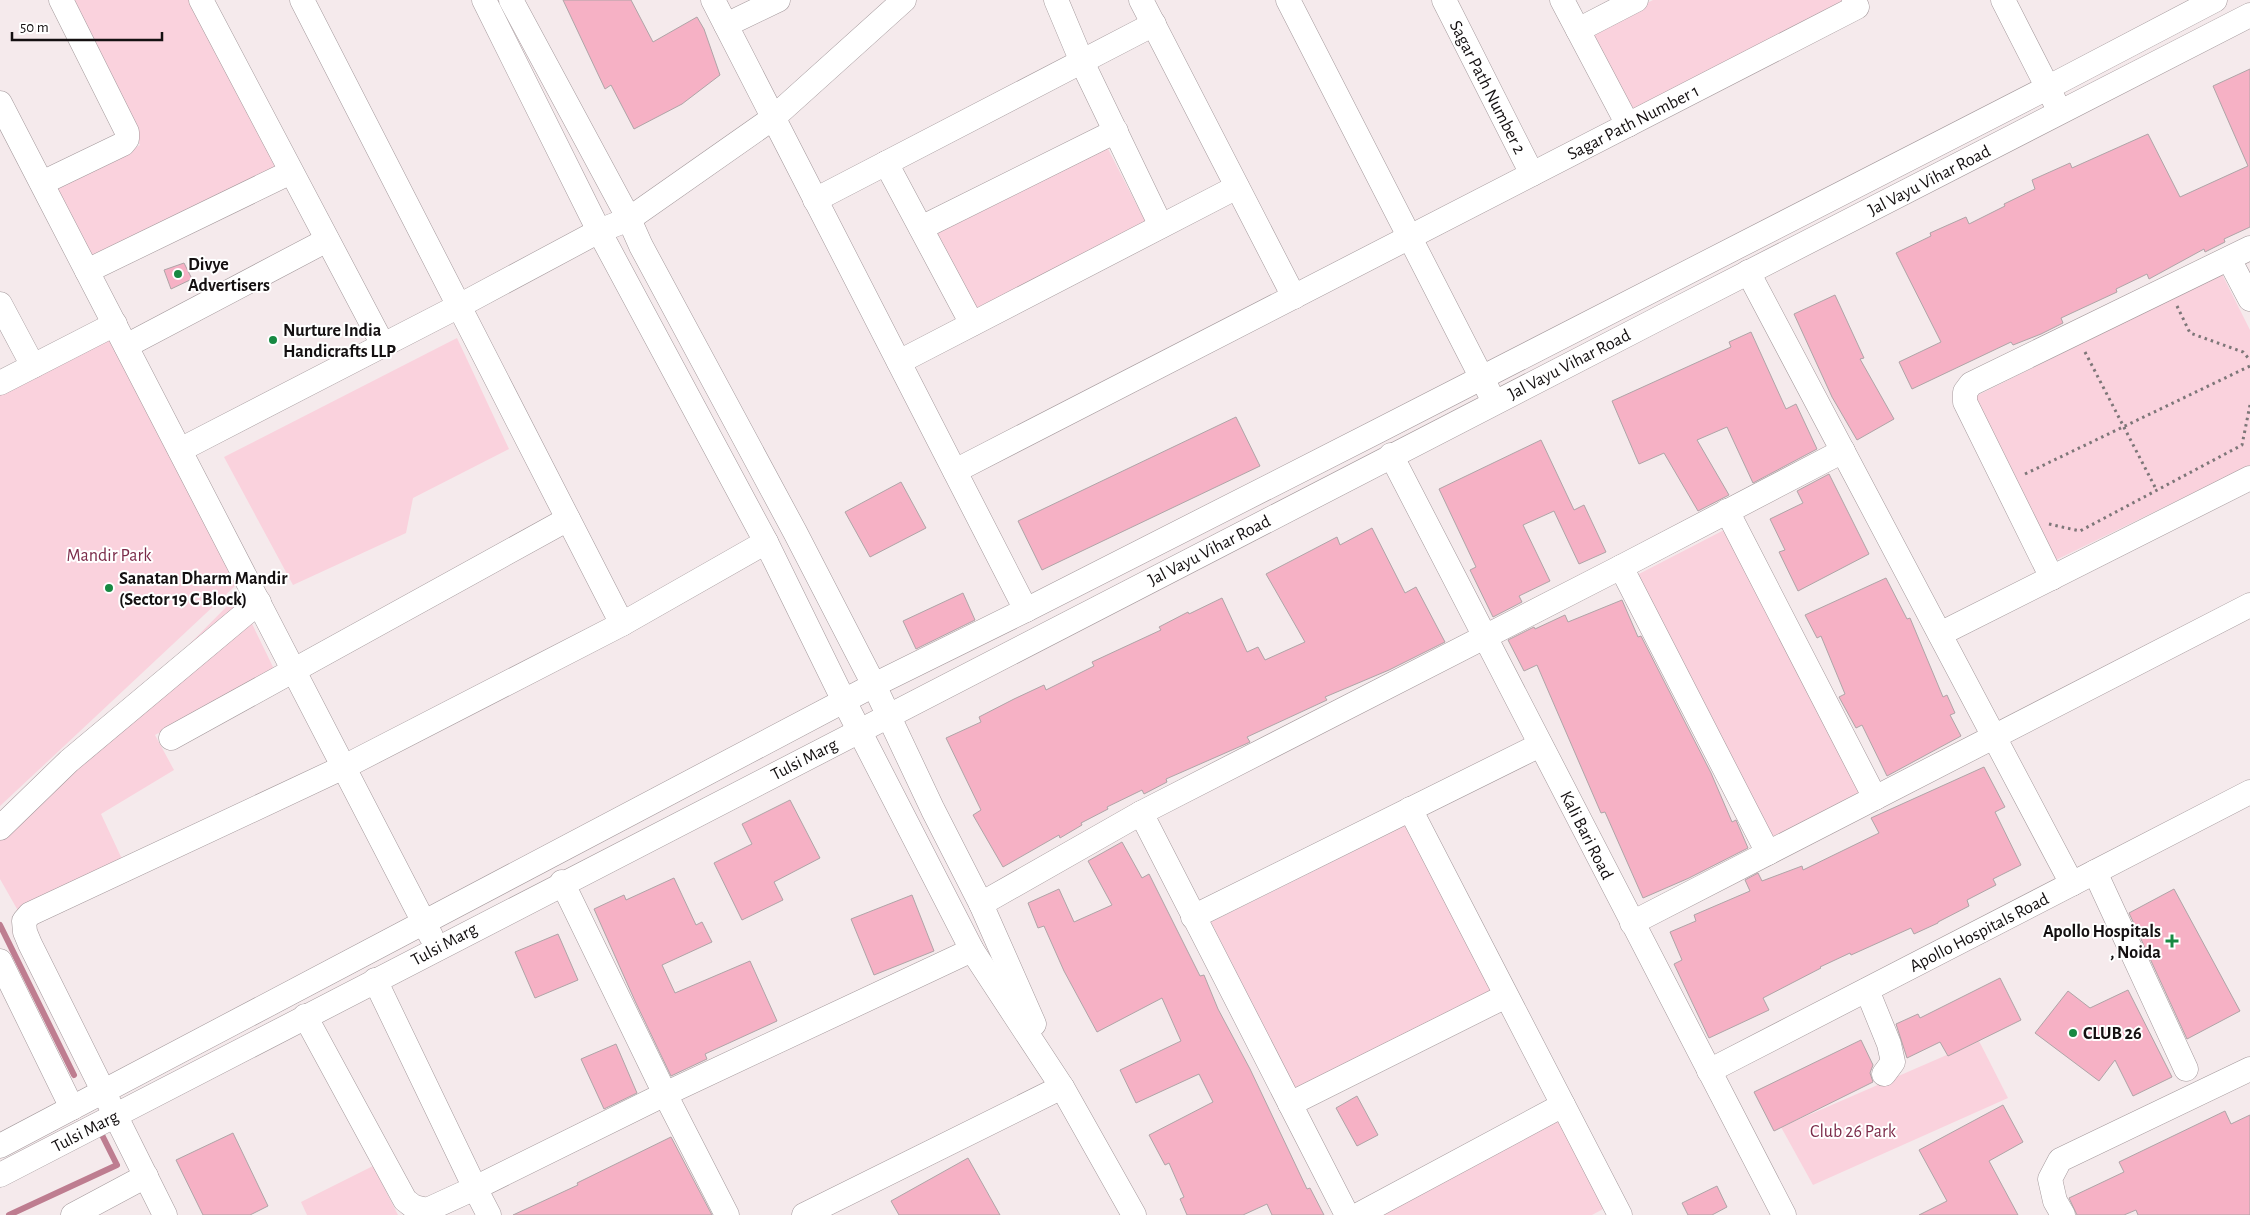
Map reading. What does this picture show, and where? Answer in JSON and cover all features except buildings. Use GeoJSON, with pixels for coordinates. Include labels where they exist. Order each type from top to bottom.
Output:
{"type":"FeatureCollection","features":[{"type":"Feature","properties":{"kind":"street"},"geometry":{"type":"LineString","coordinates":[[42,183],[123,144],[127,139],[127,132],[61,0]]}},
{"type":"Feature","properties":{"kind":"street"},"geometry":{"type":"LineString","coordinates":[[201,0],[383,345]]}},
{"type":"Feature","properties":{"kind":"street"},"geometry":{"type":"LineString","coordinates":[[302,0],[622,624]]}},
{"type":"Feature","properties":{"kind":"street"},"geometry":{"type":"LineString","coordinates":[[484,0],[599,231],[766,542],[859,731],[972,950],[1062,1087],[1134,1215]]}},
{"type":"Feature","properties":{"kind":"street"},"geometry":{"type":"LineString","coordinates":[[511,0],[629,220],[640,246],[795,532],[874,685],[933,810],[981,904],[1062,1087]]}},
{"type":"Feature","properties":{"kind":"street"},"geometry":{"type":"LineString","coordinates":[[713,0],[1026,610]]}},
{"type":"Feature","properties":{"kind":"street"},"geometry":{"type":"LineString","coordinates":[[726,25],[778,0]]}},
{"type":"Feature","properties":{"kind":"street"},"geometry":{"type":"LineString","coordinates":[[180,450],[459,306],[599,231],[629,220],[773,118],[904,0]]}},
{"type":"Feature","properties":{"kind":"street"},"geometry":{"type":"LineString","coordinates":[[1056,0],[1082,62],[1161,226]]}},
{"type":"Feature","properties":{"kind":"street"},"geometry":{"type":"LineString","coordinates":[[1141,0],[1294,297]]}},
{"type":"Feature","properties":{"kind":"street"},"geometry":{"type":"LineString","coordinates":[[1288,0],[1494,402]]}},
{"type":"Feature","properties":{"kind":"street","name":"Sagar Path Number 2"},"geometry":{"type":"LineString","coordinates":[[1444,0],[1532,174]]}},
{"type":"Feature","properties":{"kind":"street"},"geometry":{"type":"LineString","coordinates":[[1562,0],[1628,125]]}},
{"type":"Feature","properties":{"kind":"street"},"geometry":{"type":"LineString","coordinates":[[1578,30],[1636,0]]}},
{"type":"Feature","properties":{"kind":"street"},"geometry":{"type":"LineString","coordinates":[[2003,0],[2060,113]]}},
{"type":"Feature","properties":{"kind":"street","name":"Jal Vayu Vihar Road"},"geometry":{"type":"LineString","coordinates":[[874,685],[1026,610],[1481,378],[2215,0]]}},
{"type":"Feature","properties":{"kind":"street","name":"Sagar Path Number 1"},"geometry":{"type":"LineString","coordinates":[[955,471],[1628,125],[1855,3]]}},
{"type":"Feature","properties":{"kind":"street","name":"Jal Vayu Vihar Road"},"geometry":{"type":"LineString","coordinates":[[889,716],[1494,402],[2060,113],[2249,19]]}},
{"type":"Feature","properties":{"kind":"street"},"geometry":{"type":"LineString","coordinates":[[815,200],[1154,24]]}},
{"type":"Feature","properties":{"kind":"street"},"geometry":{"type":"LineString","coordinates":[[0,103],[424,924],[438,947]]}},
{"type":"Feature","properties":{"kind":"street"},"geometry":{"type":"LineString","coordinates":[[921,228],[1116,131]]}},
{"type":"Feature","properties":{"kind":"street"},"geometry":{"type":"LineString","coordinates":[[886,163],[972,324]]}},
{"type":"Feature","properties":{"kind":"street"},"geometry":{"type":"LineString","coordinates":[[87,271],[291,172]]}},
{"type":"Feature","properties":{"kind":"street"},"geometry":{"type":"LineString","coordinates":[[899,362],[1237,187]]}},
{"type":"Feature","properties":{"kind":"street"},"geometry":{"type":"LineString","coordinates":[[126,346],[327,240]]}},
{"type":"Feature","properties":{"kind":"street"},"geometry":{"type":"LineString","coordinates":[[2052,578],[1965,402],[1965,392],[1971,384],[2240,254],[2250,299]]}},
{"type":"Feature","properties":{"kind":"street"},"geometry":{"type":"LineString","coordinates":[[1748,272],[2072,884]]}},
{"type":"Feature","properties":{"kind":"street"},"geometry":{"type":"LineString","coordinates":[[0,304],[33,366]]}},
{"type":"Feature","properties":{"kind":"street"},"geometry":{"type":"LineString","coordinates":[[0,384],[115,324]]}},
{"type":"Feature","properties":{"kind":"street"},"geometry":{"type":"LineString","coordinates":[[981,904],[1141,812],[1621,567],[1843,451]]}},
{"type":"Feature","properties":{"kind":"street","name":"Kali Bari Road"},"geometry":{"type":"LineString","coordinates":[[1390,456],[1486,636],[1540,745],[1784,1215]]}},
{"type":"Feature","properties":{"kind":"street"},"geometry":{"type":"LineString","coordinates":[[1940,634],[2250,478]]}},
{"type":"Feature","properties":{"kind":"street"},"geometry":{"type":"LineString","coordinates":[[1726,511],[1875,798]]}},
{"type":"Feature","properties":{"kind":"street"},"geometry":{"type":"LineString","coordinates":[[171,738],[568,519]]}},
{"type":"Feature","properties":{"kind":"street"},"geometry":{"type":"LineString","coordinates":[[165,1215],[30,944],[25,932],[24,921],[30,914],[344,767],[622,624],[766,542]]}},
{"type":"Feature","properties":{"kind":"street"},"geometry":{"type":"LineString","coordinates":[[1621,567],[1768,853]]}},
{"type":"Feature","properties":{"kind":"street"},"geometry":{"type":"LineString","coordinates":[[0,828],[69,762],[259,602]]}},
{"type":"Feature","properties":{"kind":"street"},"geometry":{"type":"LineString","coordinates":[[1632,923],[2250,605]]}},
{"type":"Feature","properties":{"kind":"street","name":"Tulsi Marg"},"geometry":{"type":"LineString","coordinates":[[0,1146],[874,685]]}},
{"type":"Feature","properties":{"kind":"street","name":"Tulsi Marg"},"geometry":{"type":"LineString","coordinates":[[0,1175],[562,882],[889,716]]}},
{"type":"Feature","properties":{"kind":"street"},"geometry":{"type":"LineString","coordinates":[[1193,917],[1540,745]]}},
{"type":"Feature","properties":{"kind":"street","name":"Apollo Hospitals Road"},"geometry":{"type":"LineString","coordinates":[[1709,1071],[2250,792]]}},
{"type":"Feature","properties":{"kind":"street"},"geometry":{"type":"LineString","coordinates":[[1410,809],[1618,1214]]}},
{"type":"Feature","properties":{"kind":"street"},"geometry":{"type":"LineString","coordinates":[[906,822],[933,810]]}},
{"type":"Feature","properties":{"kind":"street"},"geometry":{"type":"LineString","coordinates":[[1141,812],[1347,1215]]}},
{"type":"Feature","properties":{"kind":"street"},"geometry":{"type":"LineString","coordinates":[[2095,872],[2186,1069]]}},
{"type":"Feature","properties":{"kind":"street"},"geometry":{"type":"LineString","coordinates":[[562,882],[665,1094],[728,1215]]}},
{"type":"Feature","properties":{"kind":"street"},"geometry":{"type":"LineString","coordinates":[[305,1016],[405,1200],[414,1207],[427,1210],[665,1094],[972,950]]}},
{"type":"Feature","properties":{"kind":"street"},"geometry":{"type":"LineString","coordinates":[[0,961],[72,1108]]}},
{"type":"Feature","properties":{"kind":"street"},"geometry":{"type":"LineString","coordinates":[[375,980],[489,1215]]}},
{"type":"Feature","properties":{"kind":"street"},"geometry":{"type":"LineString","coordinates":[[1867,990],[1889,1044],[1893,1062],[1884,1074]]}},
{"type":"Feature","properties":{"kind":"street"},"geometry":{"type":"LineString","coordinates":[[1290,1104],[1506,996]]}},
{"type":"Feature","properties":{"kind":"street"},"geometry":{"type":"LineString","coordinates":[[2063,1215],[2055,1200],[2050,1179],[2060,1160],[2250,1069]]}},
{"type":"Feature","properties":{"kind":"street"},"geometry":{"type":"LineString","coordinates":[[804,1215],[1062,1087]]}},
{"type":"Feature","properties":{"kind":"street"},"geometry":{"type":"LineString","coordinates":[[1358,1215],[1563,1105]]}},
{"type":"Feature","properties":{"kind":"street"},"geometry":{"type":"LineString","coordinates":[[73,1215],[146,1176]]}},
{"type":"Feature","properties":{"kind":"path"},"geometry":{"type":"LineString","coordinates":[[2168,309],[2176,305],[2190,333],[2243,352],[2250,360]]}},
{"type":"Feature","properties":{"kind":"path"},"geometry":{"type":"LineString","coordinates":[[2084,349],[2156,489]]}},
{"type":"Feature","properties":{"kind":"path"},"geometry":{"type":"LineString","coordinates":[[2025,474],[2250,366]]}},
{"type":"Feature","properties":{"kind":"path"},"geometry":{"type":"LineString","coordinates":[[2045,516],[2049,524],[2080,530],[2242,445],[2250,405]]}},
{"type":"Feature","properties":{"kind":"path"},"geometry":{"type":"LineString","coordinates":[[2021,466],[2029,483]]}},
{"type":"Feature","properties":{"kind":"green space"},"geometry":{"type":"Polygon","coordinates":[[[72,0],[189,0],[278,166],[92,258],[55,187],[140,145],[72,0]]]}},
{"type":"Feature","properties":{"kind":"green space"},"geometry":{"type":"Polygon","coordinates":[[[1653,0],[1843,0],[1846,5],[1632,113],[1590,32],[1653,0]]]}},
{"type":"Feature","properties":{"kind":"green space"},"geometry":{"type":"Polygon","coordinates":[[[1107,147],[1146,223],[975,309],[937,233],[1107,147]]]}},
{"type":"Feature","properties":{"kind":"green space"},"geometry":{"type":"Polygon","coordinates":[[[2222,274],[2250,330],[2250,465],[2056,560],[1974,397],[2222,274]]]}},
{"type":"Feature","properties":{"kind":"green space","name":"Mandir Park"},"geometry":{"type":"Polygon","coordinates":[[[115,324],[234,559],[235,586],[0,806],[0,385],[115,324]]]}},
{"type":"Feature","properties":{"kind":"green space"},"geometry":{"type":"Polygon","coordinates":[[[457,338],[509,449],[413,498],[406,533],[293,585],[224,457],[457,338]]]}},
{"type":"Feature","properties":{"kind":"green space"},"geometry":{"type":"Polygon","coordinates":[[[1724,530],[1860,792],[1771,838],[1635,576],[1724,530]]]}},
{"type":"Feature","properties":{"kind":"green space"},"geometry":{"type":"Polygon","coordinates":[[[238,595],[274,669],[155,735],[174,770],[101,814],[122,859],[21,916],[0,879],[0,836],[238,595]]]}},
{"type":"Feature","properties":{"kind":"green space"},"geometry":{"type":"Polygon","coordinates":[[[1408,824],[1496,997],[1299,1096],[1211,922],[1408,824]]]}},
{"type":"Feature","properties":{"kind":"green space","name":"Club 26 Park"},"geometry":{"type":"Polygon","coordinates":[[[1979,1041],[2008,1098],[1813,1185],[1781,1127],[1979,1041]]]}},
{"type":"Feature","properties":{"kind":"green space"},"geometry":{"type":"Polygon","coordinates":[[[1559,1120],[1605,1208],[1592,1215],[1374,1215],[1559,1120]]]}},
{"type":"Feature","properties":{"kind":"green space"},"geometry":{"type":"Polygon","coordinates":[[[373,1166],[398,1215],[307,1215],[301,1202],[373,1166]]]}},
{"type":"Feature","properties":{"kind":"waterway"},"geometry":{"type":"LineString","coordinates":[[0,925],[74,1075]]}},
{"type":"Feature","properties":{"kind":"waterway"},"geometry":{"type":"LineString","coordinates":[[9,1215],[117,1165],[100,1131]]}},
{"type":"Feature","properties":{"kind":"place","name":"Divye Advertisers"},"geometry":{"type":"Point","coordinates":[178,274]}},
{"type":"Feature","properties":{"kind":"place","name":"Nurture India Handicrafts LLP"},"geometry":{"type":"Point","coordinates":[273,340]}},
{"type":"Feature","properties":{"kind":"place","name":"Sanatan Dharm Mandir (Sector 19 C Block)"},"geometry":{"type":"Point","coordinates":[109,588]}},
{"type":"Feature","properties":{"kind":"place","name":"Apollo Hospitals , Noida"},"geometry":{"type":"Point","coordinates":[2172,941]}},
{"type":"Feature","properties":{"kind":"place","name":"CLUB 26"},"geometry":{"type":"Point","coordinates":[2073,1033]}}]}
